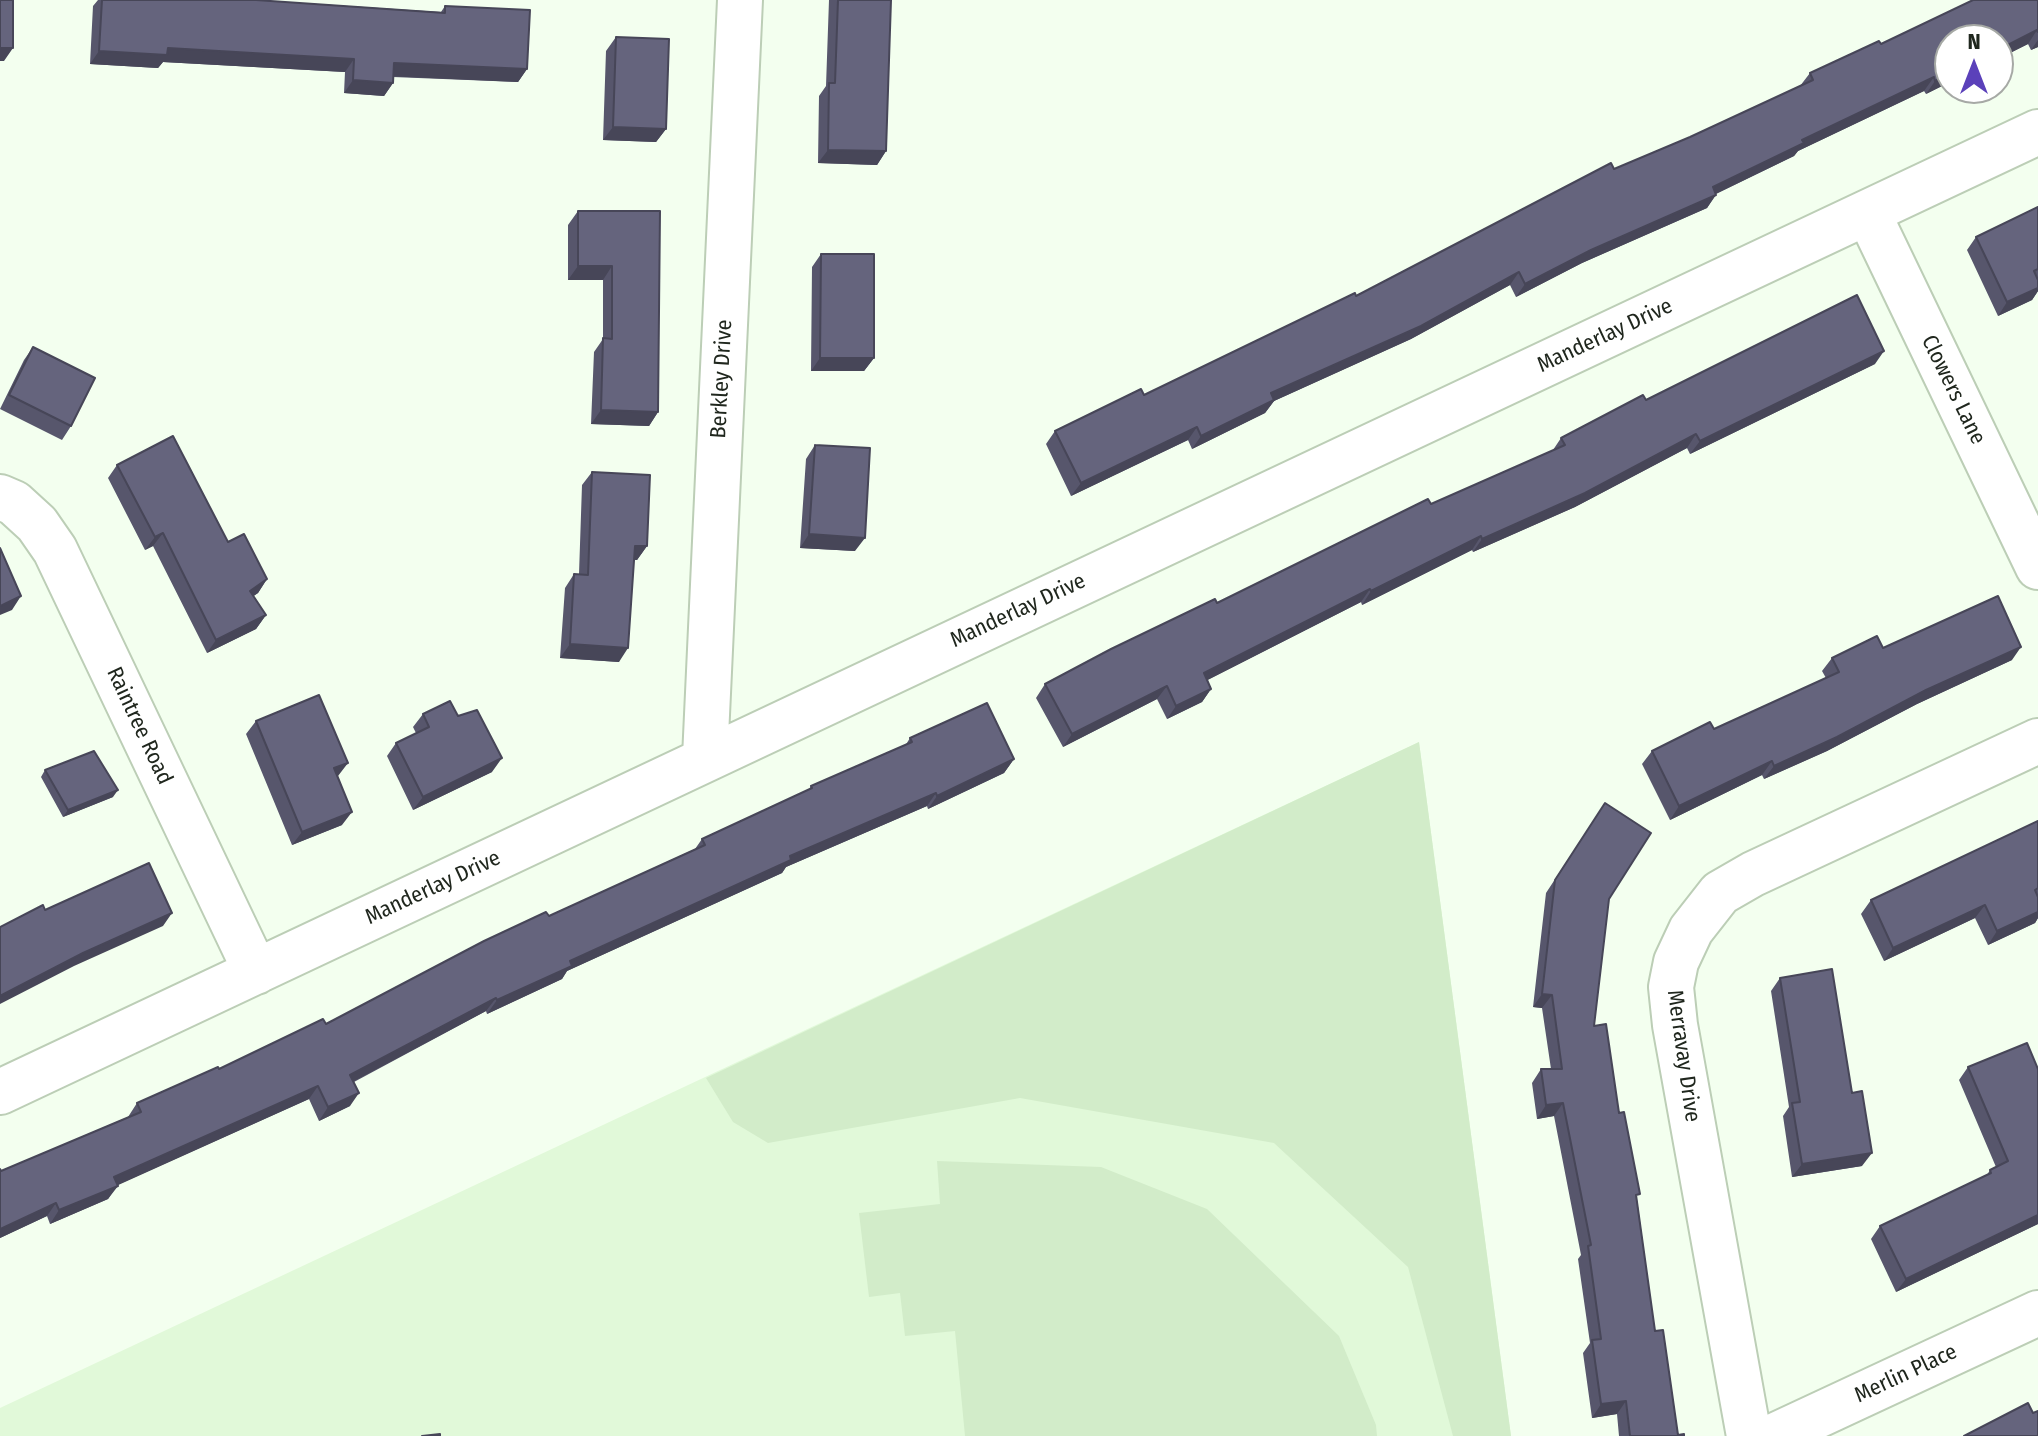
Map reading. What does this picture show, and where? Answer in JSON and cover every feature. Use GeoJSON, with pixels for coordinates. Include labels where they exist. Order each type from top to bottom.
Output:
{"type":"FeatureCollection","features":[{"type":"Feature","properties":{"kind":"street","name":"Berkley Drive"},"geometry":{"type":"LineString","coordinates":[[705,758],[740,0]]}},
{"type":"Feature","properties":{"kind":"street","name":"Manderlay Drive"},"geometry":{"type":"LineString","coordinates":[[0,1092],[2038,132]]}},
{"type":"Feature","properties":{"kind":"street","name":"Clowers Lane"},"geometry":{"type":"LineString","coordinates":[[1868,213],[2038,567]]}},
{"type":"Feature","properties":{"kind":"street","name":"Raintree Road"},"geometry":{"type":"LineString","coordinates":[[0,497],[14,503],[37,524],[55,550],[256,972]]}},
{"type":"Feature","properties":{"kind":"street","name":"Merravay Drive"},"geometry":{"type":"LineString","coordinates":[[1749,1436],[1675,1025],[1671,987],[1676,962],[1691,930],[1720,893],[1753,874],[2038,741]]}},
{"type":"Feature","properties":{"kind":"street","name":"Merlin Place"},"geometry":{"type":"LineString","coordinates":[[1774,1436],[2038,1313]]}},
{"type":"Feature","properties":{"kind":"shaded area"},"geometry":{"type":"Polygon","coordinates":[[[1419,742],[1511,1436],[0,1436],[0,1408],[1419,742]]]}},
{"type":"Feature","properties":{"kind":"shaded area"},"geometry":{"type":"Polygon","coordinates":[[[1419,742],[1511,1436],[1453,1436],[1408,1267],[1274,1143],[1020,1098],[768,1143],[733,1122],[706,1078],[1419,742]]]}},
{"type":"Feature","properties":{"kind":"shaded area"},"geometry":{"type":"Polygon","coordinates":[[[937,1161],[1101,1167],[1207,1209],[1339,1336],[1376,1425],[1377,1436],[965,1436],[955,1331],[905,1336],[900,1293],[869,1297],[859,1213],[940,1204],[937,1161]]]}},
{"type":"Feature","properties":{"kind":"building"},"geometry":{"type":"Polygon","coordinates":[[[0,0],[13,0],[13,48],[0,48],[0,0]]]}},
{"type":"Feature","properties":{"kind":"building"},"geometry":{"type":"Polygon","coordinates":[[[102,0],[256,0],[445,13],[445,6],[530,10],[527,69],[394,63],[393,83],[353,80],[354,59],[168,48],[167,55],[99,51],[102,0]]]}},
{"type":"Feature","properties":{"kind":"building"},"geometry":{"type":"Polygon","coordinates":[[[838,0],[891,0],[886,151],[828,150],[829,83],[835,83],[838,0]]]}},
{"type":"Feature","properties":{"kind":"building"},"geometry":{"type":"Polygon","coordinates":[[[1973,0],[2038,0],[2038,32],[2014,42],[2014,24],[1934,24],[1934,77],[1802,140],[1804,143],[1713,187],[1716,195],[1591,250],[1525,284],[1519,272],[1421,326],[1271,393],[1274,400],[1201,436],[1197,427],[1081,483],[1055,431],[1141,389],[1144,395],[1355,293],[1356,296],[1611,163],[1614,169],[1690,137],[1813,80],[1810,73],[1879,41],[1881,44],[1973,0]]]}},
{"type":"Feature","properties":{"kind":"building"},"geometry":{"type":"Polygon","coordinates":[[[616,37],[669,39],[666,129],[613,127],[616,37]]]}},
{"type":"Feature","properties":{"kind":"building"},"geometry":{"type":"Polygon","coordinates":[[[2038,207],[2038,269],[2034,271],[2038,288],[2007,302],[1976,237],[2038,207]]]}},
{"type":"Feature","properties":{"kind":"building"},"geometry":{"type":"Polygon","coordinates":[[[578,211],[660,211],[658,412],[601,410],[603,338],[612,339],[612,266],[578,266],[578,211]]]}},
{"type":"Feature","properties":{"kind":"building"},"geometry":{"type":"Polygon","coordinates":[[[821,254],[874,254],[874,358],[820,358],[821,254]]]}},
{"type":"Feature","properties":{"kind":"building"},"geometry":{"type":"Polygon","coordinates":[[[1857,295],[1884,351],[1700,441],[1696,434],[1585,493],[1482,539],[1481,536],[1370,589],[1204,673],[1211,689],[1176,706],[1167,686],[1072,734],[1045,684],[1111,649],[1215,599],[1217,603],[1428,499],[1431,504],[1565,445],[1561,438],[1643,395],[1646,400],[1857,295]]]}},
{"type":"Feature","properties":{"kind":"building"},"geometry":{"type":"Polygon","coordinates":[[[33,347],[95,378],[71,426],[9,395],[33,347]]]}},
{"type":"Feature","properties":{"kind":"building"},"geometry":{"type":"Polygon","coordinates":[[[173,436],[228,542],[244,534],[267,579],[250,591],[266,615],[216,640],[163,533],[155,537],[117,465],[173,436]]]}},
{"type":"Feature","properties":{"kind":"building"},"geometry":{"type":"Polygon","coordinates":[[[815,445],[870,448],[865,538],[809,534],[815,445]]]}},
{"type":"Feature","properties":{"kind":"building"},"geometry":{"type":"Polygon","coordinates":[[[592,472],[650,475],[647,546],[635,546],[628,648],[570,644],[574,574],[588,575],[592,472]]]}},
{"type":"Feature","properties":{"kind":"building"},"geometry":{"type":"Polygon","coordinates":[[[0,548],[21,596],[0,606],[0,548]]]}},
{"type":"Feature","properties":{"kind":"building"},"geometry":{"type":"Polygon","coordinates":[[[1998,596],[2021,647],[1926,690],[1837,737],[1774,766],[1772,761],[1679,806],[1652,751],[1710,722],[1714,729],[1839,672],[1832,658],[1877,636],[1883,648],[1998,596]]]}},
{"type":"Feature","properties":{"kind":"building"},"geometry":{"type":"Polygon","coordinates":[[[319,695],[348,763],[334,768],[352,812],[302,832],[256,721],[319,695]]]}},
{"type":"Feature","properties":{"kind":"building"},"geometry":{"type":"Polygon","coordinates":[[[450,701],[458,716],[477,710],[502,758],[423,797],[396,743],[429,727],[423,714],[450,701]]]}},
{"type":"Feature","properties":{"kind":"building"},"geometry":{"type":"Polygon","coordinates":[[[987,703],[1014,759],[937,796],[936,793],[790,856],[791,860],[570,961],[572,966],[496,998],[350,1075],[359,1093],[328,1107],[318,1086],[114,1177],[118,1186],[59,1210],[56,1203],[0,1229],[0,1169],[141,1112],[137,1103],[219,1069],[323,1019],[326,1024],[484,941],[546,912],[549,916],[705,845],[702,839],[811,786],[912,742],[910,738],[987,703]]]}},
{"type":"Feature","properties":{"kind":"building"},"geometry":{"type":"Polygon","coordinates":[[[94,751],[118,790],[68,810],[45,770],[94,751]]]}},
{"type":"Feature","properties":{"kind":"building"},"geometry":{"type":"Polygon","coordinates":[[[1605,803],[1651,833],[1609,899],[1594,1026],[1606,1024],[1619,1113],[1624,1112],[1640,1194],[1636,1195],[1655,1331],[1663,1330],[1678,1435],[1684,1436],[1630,1436],[1626,1401],[1601,1404],[1592,1340],[1601,1339],[1588,1246],[1591,1245],[1563,1103],[1546,1105],[1541,1069],[1562,1069],[1552,995],[1542,994],[1555,880],[1605,803]]]}},
{"type":"Feature","properties":{"kind":"building"},"geometry":{"type":"Polygon","coordinates":[[[2038,821],[2038,888],[2035,890],[2038,912],[1997,931],[1985,905],[1893,948],[1871,900],[2038,821]]]}},
{"type":"Feature","properties":{"kind":"building"},"geometry":{"type":"Polygon","coordinates":[[[149,863],[172,913],[83,953],[0,996],[0,927],[43,905],[45,910],[149,863]]]}},
{"type":"Feature","properties":{"kind":"building"},"geometry":{"type":"Polygon","coordinates":[[[1832,969],[1852,1093],[1862,1091],[1872,1153],[1802,1164],[1792,1103],[1800,1102],[1780,978],[1832,969]]]}},
{"type":"Feature","properties":{"kind":"building"},"geometry":{"type":"Polygon","coordinates":[[[2027,1043],[2038,1069],[2038,1215],[1906,1279],[1880,1226],[1991,1173],[1990,1170],[2008,1161],[1968,1067],[2027,1043]]]}},
{"type":"Feature","properties":{"kind":"building"},"geometry":{"type":"Polygon","coordinates":[[[2028,1403],[2033,1413],[2038,1411],[2038,1436],[1964,1436],[2028,1403]]]}}]}
